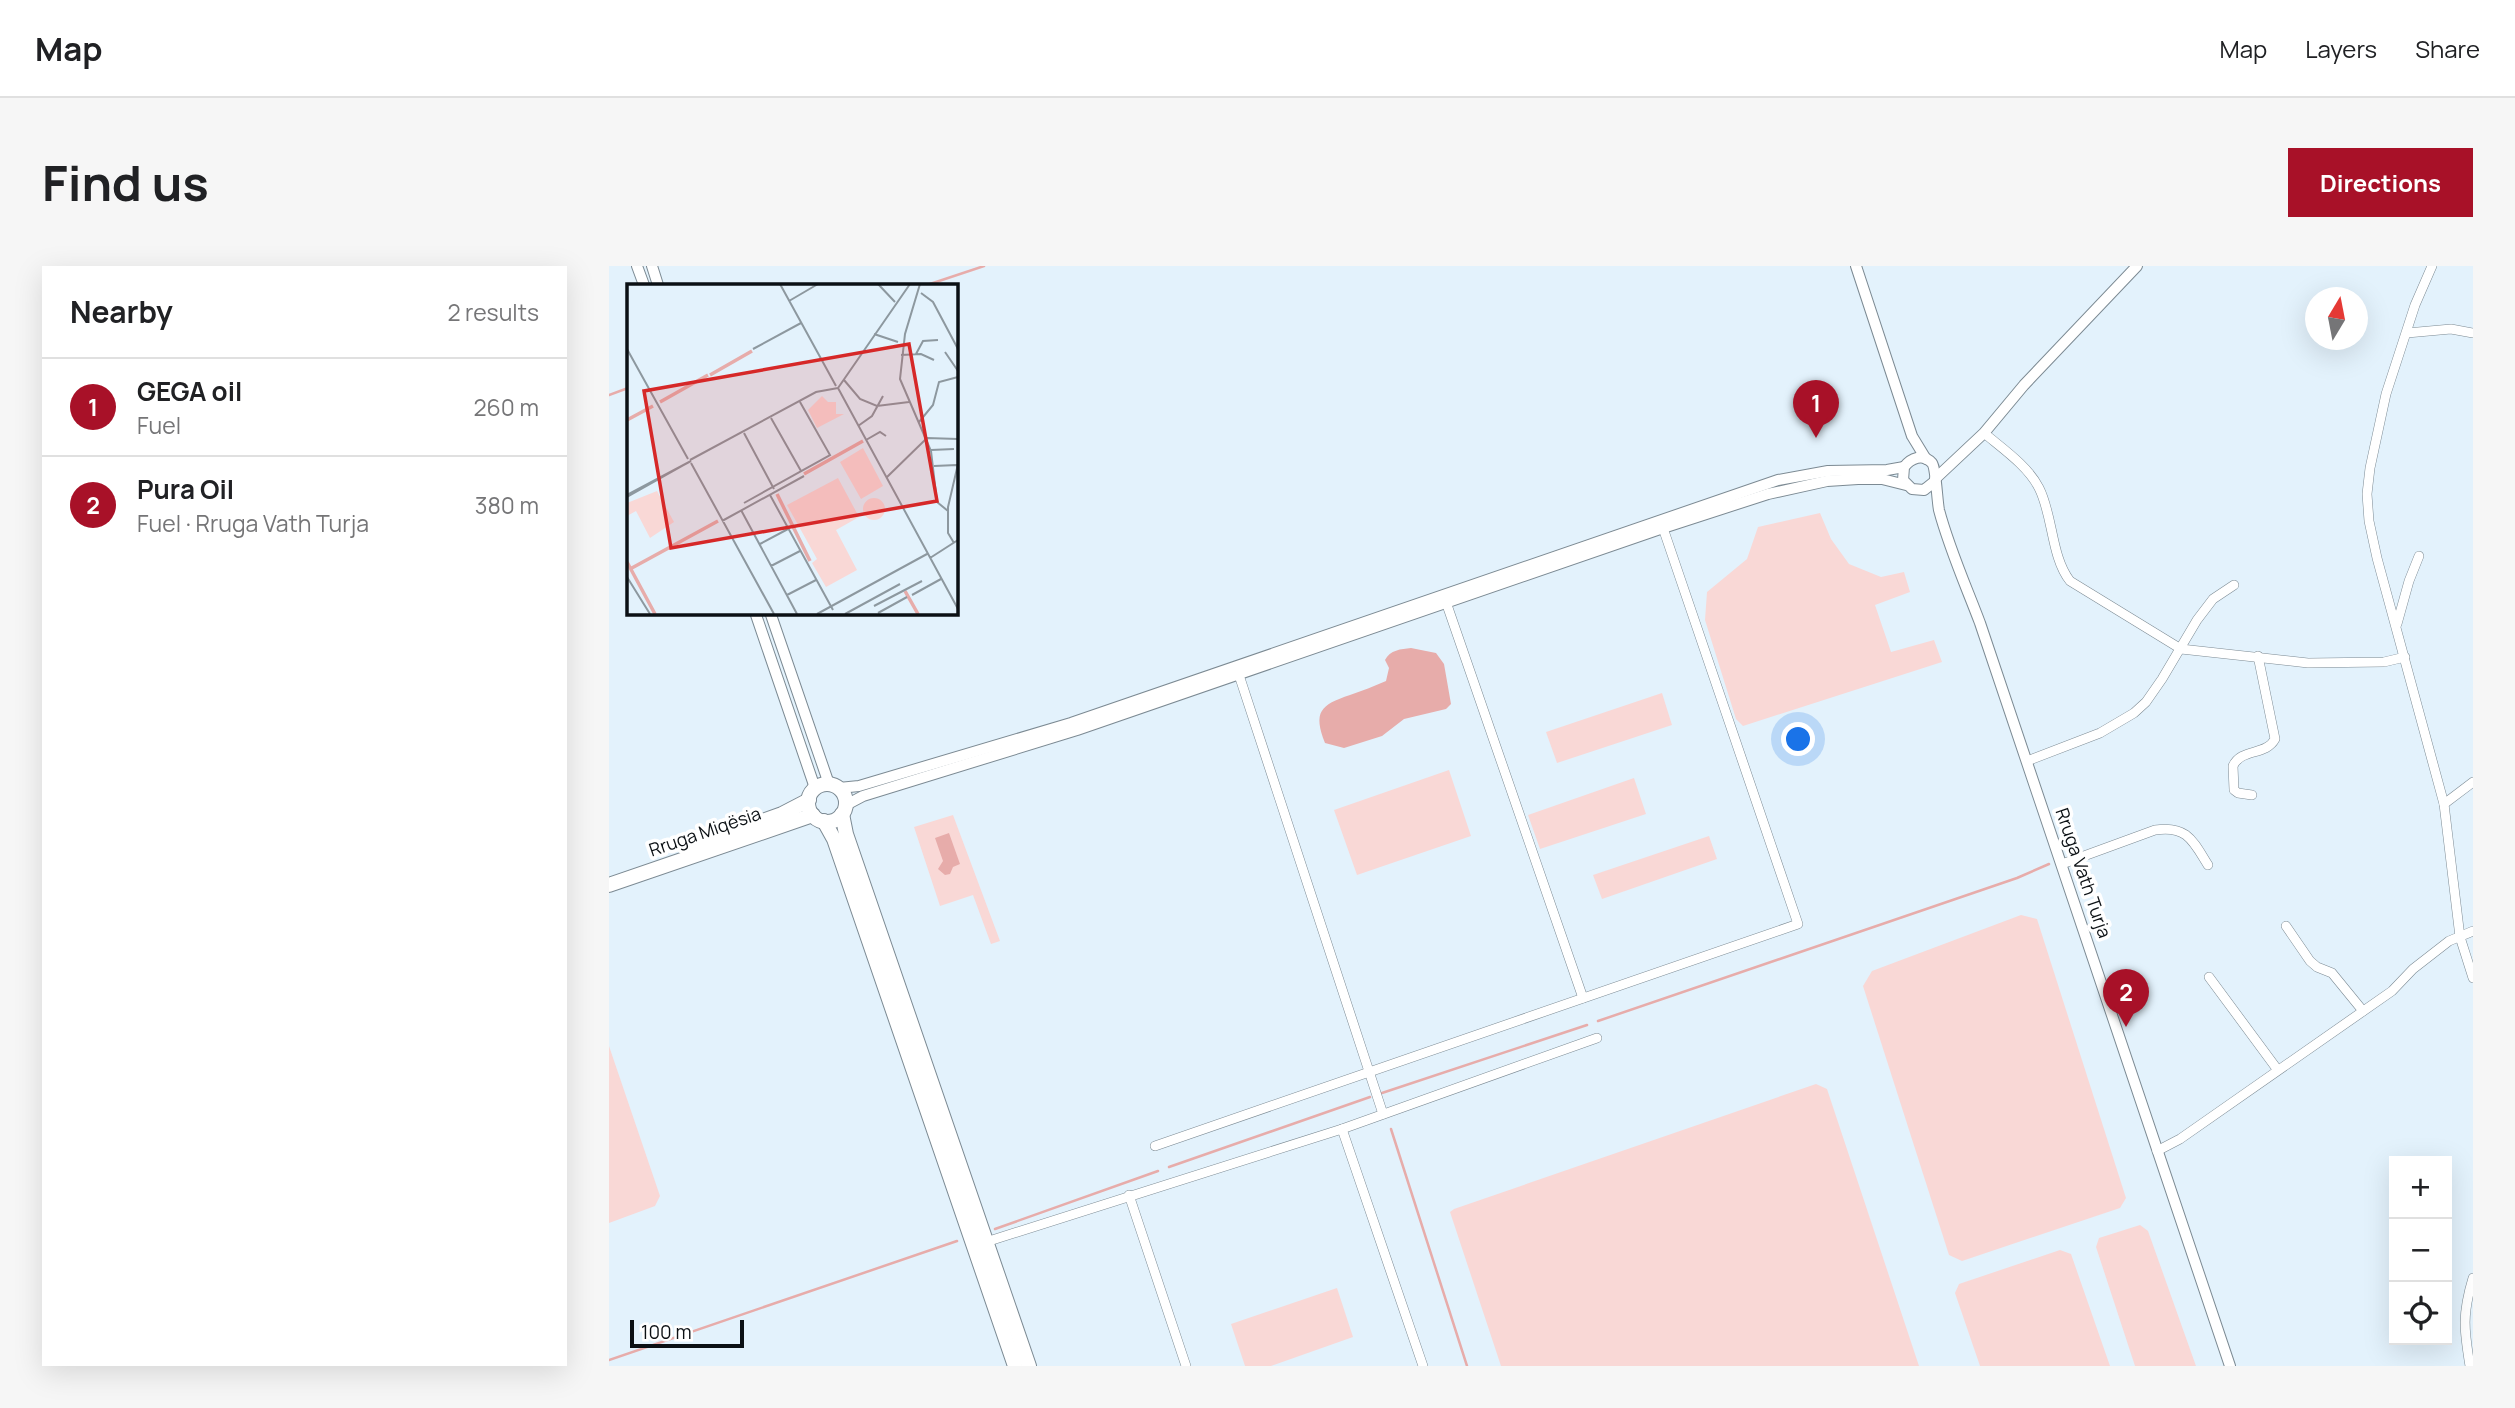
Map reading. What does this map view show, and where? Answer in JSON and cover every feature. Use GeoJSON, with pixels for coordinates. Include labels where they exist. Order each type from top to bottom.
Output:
{"type":"FeatureCollection","features":[{"type":"Feature","properties":{"kind":"main road"},"geometry":{"type":"LineString","coordinates":[[1015,1366],[834,839],[818,818],[823,790],[845,798],[846,834],[1029,1366]]}},
{"type":"Feature","properties":{"kind":"main road","name":"Rruga Miqësia"},"geometry":{"type":"LineString","coordinates":[[609,876],[782,814],[823,790]]}},
{"type":"Feature","properties":{"kind":"main road","name":"Rruga Miqësia"},"geometry":{"type":"LineString","coordinates":[[609,885],[818,818],[835,820],[844,810]]}},
{"type":"Feature","properties":{"kind":"street"},"geometry":{"type":"LineString","coordinates":[[637,266],[644,284]]}},
{"type":"Feature","properties":{"kind":"street"},"geometry":{"type":"LineString","coordinates":[[652,266],[658,284]]}},
{"type":"Feature","properties":{"kind":"street","name":"Rruga Vath Turja"},"geometry":{"type":"LineString","coordinates":[[1856,266],[1912,436],[1935,469],[1939,511],[2027,761],[2230,1366]]}},
{"type":"Feature","properties":{"kind":"street"},"geometry":{"type":"LineString","coordinates":[[1918,491],[1924,490],[1959,459],[2024,385],[2137,266]]}},
{"type":"Feature","properties":{"kind":"street"},"geometry":{"type":"LineString","coordinates":[[2432,266],[2415,305],[2381,413],[2367,494],[2369,522],[2377,558],[2444,804],[2461,937],[2473,978]]}},
{"type":"Feature","properties":{"kind":"street"},"geometry":{"type":"LineString","coordinates":[[2407,333],[2451,329],[2473,333]]}},
{"type":"Feature","properties":{"kind":"street"},"geometry":{"type":"LineString","coordinates":[[1984,433],[2024,468],[2035,482],[2044,500],[2062,568],[2070,581],[2181,649],[2308,663],[2384,662],[2405,657]]}},
{"type":"Feature","properties":{"kind":"street","name":"Rruga Vath Turja"},"geometry":{"type":"LineString","coordinates":[[1912,436],[1902,473],[1906,485],[1918,491],[1939,511]]}},
{"type":"Feature","properties":{"kind":"street"},"geometry":{"type":"LineString","coordinates":[[823,790],[859,786],[1059,727],[1778,480],[1828,471],[1896,469],[1913,458],[1959,459]]}},
{"type":"Feature","properties":{"kind":"street"},"geometry":{"type":"LineString","coordinates":[[844,810],[871,794],[1026,747],[1663,528],[1768,495],[1828,481],[1882,479],[1906,485]]}},
{"type":"Feature","properties":{"kind":"street"},"geometry":{"type":"LineString","coordinates":[[1155,1146],[1798,924],[1663,528]]}},
{"type":"Feature","properties":{"kind":"street"},"geometry":{"type":"LineString","coordinates":[[2397,626],[2419,556]]}},
{"type":"Feature","properties":{"kind":"street"},"geometry":{"type":"LineString","coordinates":[[2027,761],[2100,733],[2134,713],[2146,702],[2213,599],[2235,585]]}},
{"type":"Feature","properties":{"kind":"street"},"geometry":{"type":"LineString","coordinates":[[1446,603],[1583,998]]}},
{"type":"Feature","properties":{"kind":"street"},"geometry":{"type":"LineString","coordinates":[[756,614],[823,790]]}},
{"type":"Feature","properties":{"kind":"street"},"geometry":{"type":"LineString","coordinates":[[771,614],[823,790]]}},
{"type":"Feature","properties":{"kind":"street"},"geometry":{"type":"LineString","coordinates":[[2252,795],[2234,790],[2233,766],[2242,755],[2266,749],[2275,739],[2258,656]]}},
{"type":"Feature","properties":{"kind":"street"},"geometry":{"type":"LineString","coordinates":[[1239,675],[1383,1114]]}},
{"type":"Feature","properties":{"kind":"street"},"geometry":{"type":"LineString","coordinates":[[2444,804],[2473,782]]}},
{"type":"Feature","properties":{"kind":"street"},"geometry":{"type":"LineString","coordinates":[[2062,864],[2155,830],[2168,828],[2191,838],[2208,866]]}},
{"type":"Feature","properties":{"kind":"street"},"geometry":{"type":"LineString","coordinates":[[2286,926],[2310,961],[2332,973],[2363,1011]]}},
{"type":"Feature","properties":{"kind":"street"},"geometry":{"type":"LineString","coordinates":[[2157,1151],[2180,1139],[2392,991],[2413,969],[2449,941],[2473,931]]}},
{"type":"Feature","properties":{"kind":"street"},"geometry":{"type":"LineString","coordinates":[[2209,977],[2277,1069]]}},
{"type":"Feature","properties":{"kind":"street"},"geometry":{"type":"LineString","coordinates":[[986,1242],[1342,1129],[1597,1038]]}},
{"type":"Feature","properties":{"kind":"street"},"geometry":{"type":"LineString","coordinates":[[1342,1129],[1423,1366]]}},
{"type":"Feature","properties":{"kind":"street"},"geometry":{"type":"LineString","coordinates":[[1129,1195],[1186,1366]]}},
{"type":"Feature","properties":{"kind":"street"},"geometry":{"type":"LineString","coordinates":[[2470,1366],[2464,1329],[2465,1305],[2473,1279]]}},
{"type":"Feature","properties":{"kind":"shaded area"},"geometry":{"type":"Polygon","coordinates":[[[1820,513],[1831,539],[1849,564],[1881,577],[1904,572],[1910,592],[1875,605],[1891,652],[1934,640],[1942,662],[1743,726],[1736,719],[1705,620],[1707,592],[1747,559],[1758,527],[1820,513]]]}},
{"type":"Feature","properties":{"kind":"shaded area"},"geometry":{"type":"Polygon","coordinates":[[[1411,648],[1436,653],[1444,664],[1451,704],[1446,709],[1404,719],[1382,736],[1344,748],[1325,743],[1320,717],[1326,706],[1386,681],[1389,668],[1385,660],[1387,657],[1396,651],[1411,648]]]}},
{"type":"Feature","properties":{"kind":"shaded area"},"geometry":{"type":"Polygon","coordinates":[[[1662,693],[1672,725],[1557,763],[1546,732],[1662,693]]]}},
{"type":"Feature","properties":{"kind":"shaded area"},"geometry":{"type":"Polygon","coordinates":[[[1449,770],[1471,836],[1357,875],[1334,810],[1449,770]]]}},
{"type":"Feature","properties":{"kind":"shaded area"},"geometry":{"type":"Polygon","coordinates":[[[1634,778],[1646,814],[1540,849],[1528,815],[1634,778]]]}},
{"type":"Feature","properties":{"kind":"shaded area"},"geometry":{"type":"Polygon","coordinates":[[[953,815],[1000,941],[991,944],[973,895],[940,906],[914,827],[953,815]]]}},
{"type":"Feature","properties":{"kind":"shaded area"},"geometry":{"type":"Polygon","coordinates":[[[949,833],[960,864],[953,867],[950,874],[945,875],[938,869],[943,861],[935,838],[949,833]]]}},
{"type":"Feature","properties":{"kind":"shaded area"},"geometry":{"type":"Polygon","coordinates":[[[1709,836],[1717,859],[1602,899],[1593,875],[1709,836]]]}},
{"type":"Feature","properties":{"kind":"shaded area"},"geometry":{"type":"Polygon","coordinates":[[[2021,915],[2037,919],[2126,1198],[2120,1208],[1962,1261],[1949,1255],[1863,986],[1872,971],[2021,915]]]}},
{"type":"Feature","properties":{"kind":"shaded area"},"geometry":{"type":"Polygon","coordinates":[[[609,1046],[660,1196],[655,1206],[609,1223],[609,1046]]]}},
{"type":"Feature","properties":{"kind":"shaded area"},"geometry":{"type":"Polygon","coordinates":[[[1816,1084],[1827,1089],[1919,1366],[1501,1366],[1450,1212],[1816,1084]]]}},
{"type":"Feature","properties":{"kind":"shaded area"},"geometry":{"type":"Polygon","coordinates":[[[2140,1225],[2148,1231],[2196,1366],[2135,1366],[2096,1247],[2099,1238],[2140,1225]]]}},
{"type":"Feature","properties":{"kind":"shaded area"},"geometry":{"type":"Polygon","coordinates":[[[2060,1250],[2071,1254],[2110,1366],[1980,1366],[1955,1293],[1959,1284],[2060,1250]]]}},
{"type":"Feature","properties":{"kind":"shaded area"},"geometry":{"type":"Polygon","coordinates":[[[1337,1288],[1353,1337],[1271,1366],[1245,1366],[1231,1324],[1337,1288]]]}},
{"type":"Feature","properties":{"kind":"waterway"},"geometry":{"type":"LineString","coordinates":[[930,284],[984,266]]}},
{"type":"Feature","properties":{"kind":"waterway"},"geometry":{"type":"LineString","coordinates":[[609,395],[627,388]]}},
{"type":"Feature","properties":{"kind":"waterway"},"geometry":{"type":"LineString","coordinates":[[1598,1021],[2017,878],[2049,864]]}},
{"type":"Feature","properties":{"kind":"waterway"},"geometry":{"type":"LineString","coordinates":[[1382,1093],[1587,1025]]}},
{"type":"Feature","properties":{"kind":"waterway"},"geometry":{"type":"LineString","coordinates":[[1169,1167],[1370,1097]]}},
{"type":"Feature","properties":{"kind":"waterway"},"geometry":{"type":"LineString","coordinates":[[1391,1129],[1467,1366]]}},
{"type":"Feature","properties":{"kind":"waterway"},"geometry":{"type":"LineString","coordinates":[[995,1229],[1158,1171]]}},
{"type":"Feature","properties":{"kind":"waterway"},"geometry":{"type":"LineString","coordinates":[[609,1360],[957,1241]]}},
{"type":"Feature","properties":{"kind":"place","name":"GEGA oil"},"geometry":{"type":"Point","coordinates":[1816,438]}},
{"type":"Feature","properties":{"kind":"place","name":"Pura Oil"},"geometry":{"type":"Point","coordinates":[2126,1027]}}]}
